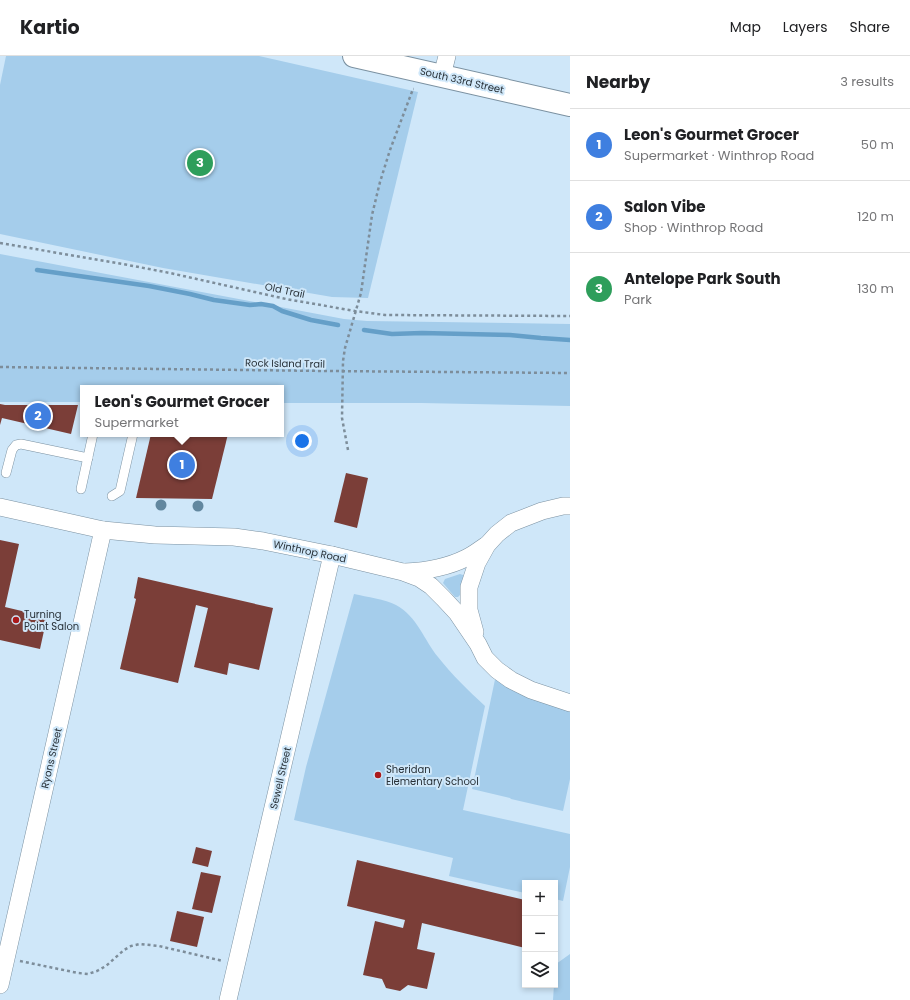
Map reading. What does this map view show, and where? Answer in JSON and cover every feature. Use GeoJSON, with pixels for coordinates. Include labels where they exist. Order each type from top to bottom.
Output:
{"type":"FeatureCollection","features":[{"type":"Feature","properties":{"kind":"main road","name":"South 33rd Street"},"geometry":{"type":"LineString","coordinates":[[354,56],[444,66],[570,105]]}},
{"type":"Feature","properties":{"kind":"street"},"geometry":{"type":"LineString","coordinates":[[478,644],[469,610],[469,587],[477,563],[487,545],[497,534],[511,523],[542,511],[563,506],[570,506]]}},
{"type":"Feature","properties":{"kind":"street","name":"Winthrop Road"},"geometry":{"type":"LineString","coordinates":[[0,508],[103,530],[155,535],[234,537],[285,545],[403,572],[419,578],[431,586],[457,614],[486,658],[497,670],[511,680],[531,690],[570,703]]}},
{"type":"Feature","properties":{"kind":"street","name":"Ryons Street"},"geometry":{"type":"LineString","coordinates":[[0,985],[103,530]]}},
{"type":"Feature","properties":{"kind":"street"},"geometry":{"type":"LineString","coordinates":[[403,572],[420,571],[451,564],[467,558],[487,545]]}},
{"type":"Feature","properties":{"kind":"street","name":"Sewell Street"},"geometry":{"type":"LineString","coordinates":[[228,1000],[332,555]]}},
{"type":"Feature","properties":{"kind":"lane"},"geometry":{"type":"LineString","coordinates":[[80,489],[92,437]]}},
{"type":"Feature","properties":{"kind":"lane"},"geometry":{"type":"LineString","coordinates":[[112,496],[120,491],[132,437]]}},
{"type":"Feature","properties":{"kind":"lane"},"geometry":{"type":"LineString","coordinates":[[6,473],[12,450],[21,444],[88,458]]}},
{"type":"Feature","properties":{"kind":"path"},"geometry":{"type":"LineString","coordinates":[[348,450],[342,418],[343,361],[345,348],[361,293],[372,215],[380,182],[390,150],[413,89],[418,90]]}},
{"type":"Feature","properties":{"kind":"path","name":"Old Trail"},"geometry":{"type":"LineString","coordinates":[[0,243],[170,273],[286,299],[385,315],[570,316]]}},
{"type":"Feature","properties":{"kind":"path","name":"Rock Island Trail"},"geometry":{"type":"LineString","coordinates":[[0,367],[570,373]]}},
{"type":"Feature","properties":{"kind":"path"},"geometry":{"type":"LineString","coordinates":[[6,958],[78,974],[88,974],[106,966],[124,950],[131,946],[140,944],[159,946],[237,964]]}},
{"type":"Feature","properties":{"kind":"shaded area"},"geometry":{"type":"Polygon","coordinates":[[[6,56],[259,56],[418,92],[368,298],[332,297],[163,268],[0,234],[0,85],[6,56]]]}},
{"type":"Feature","properties":{"kind":"shaded area"},"geometry":{"type":"Polygon","coordinates":[[[0,254],[344,319],[367,321],[570,324],[570,406],[421,403],[284,403],[284,385],[80,385],[80,402],[0,402],[0,254]]]}},
{"type":"Feature","properties":{"kind":"shaded area"},"geometry":{"type":"Polygon","coordinates":[[[460,574],[464,576],[461,594],[458,597],[455,597],[443,583],[445,579],[460,574]]]}},
{"type":"Feature","properties":{"kind":"shaded area"},"geometry":{"type":"Polygon","coordinates":[[[354,594],[376,598],[396,605],[409,615],[415,622],[443,664],[485,706],[463,810],[570,834],[570,867],[563,901],[558,900],[558,880],[522,880],[522,892],[449,876],[453,858],[294,820],[306,767],[354,594]]]}},
{"type":"Feature","properties":{"kind":"shaded area"},"geometry":{"type":"Polygon","coordinates":[[[497,670],[570,703],[570,779],[563,811],[472,789],[497,670]]]}},
{"type":"Feature","properties":{"kind":"shaded area"},"geometry":{"type":"Polygon","coordinates":[[[570,954],[570,1000],[553,1000],[554,988],[558,988],[558,963],[570,954]]]}},
{"type":"Feature","properties":{"kind":"building"},"geometry":{"type":"Polygon","coordinates":[[[0,404],[78,405],[71,434],[2,418],[0,425],[0,404]]]}},
{"type":"Feature","properties":{"kind":"building"},"geometry":{"type":"Polygon","coordinates":[[[150,437],[227,437],[212,499],[136,498],[150,437]]]}},
{"type":"Feature","properties":{"kind":"building"},"geometry":{"type":"Polygon","coordinates":[[[346,473],[368,478],[357,528],[334,522],[346,473]]]}},
{"type":"Feature","properties":{"kind":"building"},"geometry":{"type":"Polygon","coordinates":[[[0,540],[19,544],[5,607],[47,617],[40,649],[0,640],[0,540]]]}},
{"type":"Feature","properties":{"kind":"building"},"geometry":{"type":"Polygon","coordinates":[[[138,577],[273,608],[259,670],[229,663],[227,675],[194,667],[208,608],[196,605],[178,683],[120,669],[136,599],[134,598],[138,577]]]}},
{"type":"Feature","properties":{"kind":"building"},"geometry":{"type":"Polygon","coordinates":[[[196,847],[212,851],[208,867],[192,863],[196,847]]]}},
{"type":"Feature","properties":{"kind":"building"},"geometry":{"type":"Polygon","coordinates":[[[357,860],[522,899],[522,947],[422,923],[417,949],[435,953],[427,989],[408,985],[400,991],[386,988],[382,979],[363,975],[375,921],[403,928],[405,920],[347,906],[357,860]]]}},
{"type":"Feature","properties":{"kind":"building"},"geometry":{"type":"Polygon","coordinates":[[[201,872],[221,876],[212,913],[192,909],[201,872]]]}},
{"type":"Feature","properties":{"kind":"building"},"geometry":{"type":"Polygon","coordinates":[[[177,911],[204,917],[197,947],[170,941],[177,911]]]}},
{"type":"Feature","properties":{"kind":"waterway"},"geometry":{"type":"LineString","coordinates":[[37,270],[149,286],[214,300],[250,305],[261,304],[273,306],[282,311],[311,320],[338,325]]}},
{"type":"Feature","properties":{"kind":"waterway"},"geometry":{"type":"LineString","coordinates":[[364,330],[392,334],[422,333],[510,335],[570,340]]}},
{"type":"Feature","properties":{"kind":"place","name":"Antelope Park South"},"geometry":{"type":"Point","coordinates":[200,163]}},
{"type":"Feature","properties":{"kind":"place","name":"Salon Vibe"},"geometry":{"type":"Point","coordinates":[38,416]}},
{"type":"Feature","properties":{"kind":"place","name":"Leon's Gourmet Grocer"},"geometry":{"type":"Point","coordinates":[182,465]}},
{"type":"Feature","properties":{"kind":"place","name":"Turning Point Salon"},"geometry":{"type":"Point","coordinates":[16,620]}},
{"type":"Feature","properties":{"kind":"place","name":"Sheridan Elementary School"},"geometry":{"type":"Point","coordinates":[378,775]}}]}
